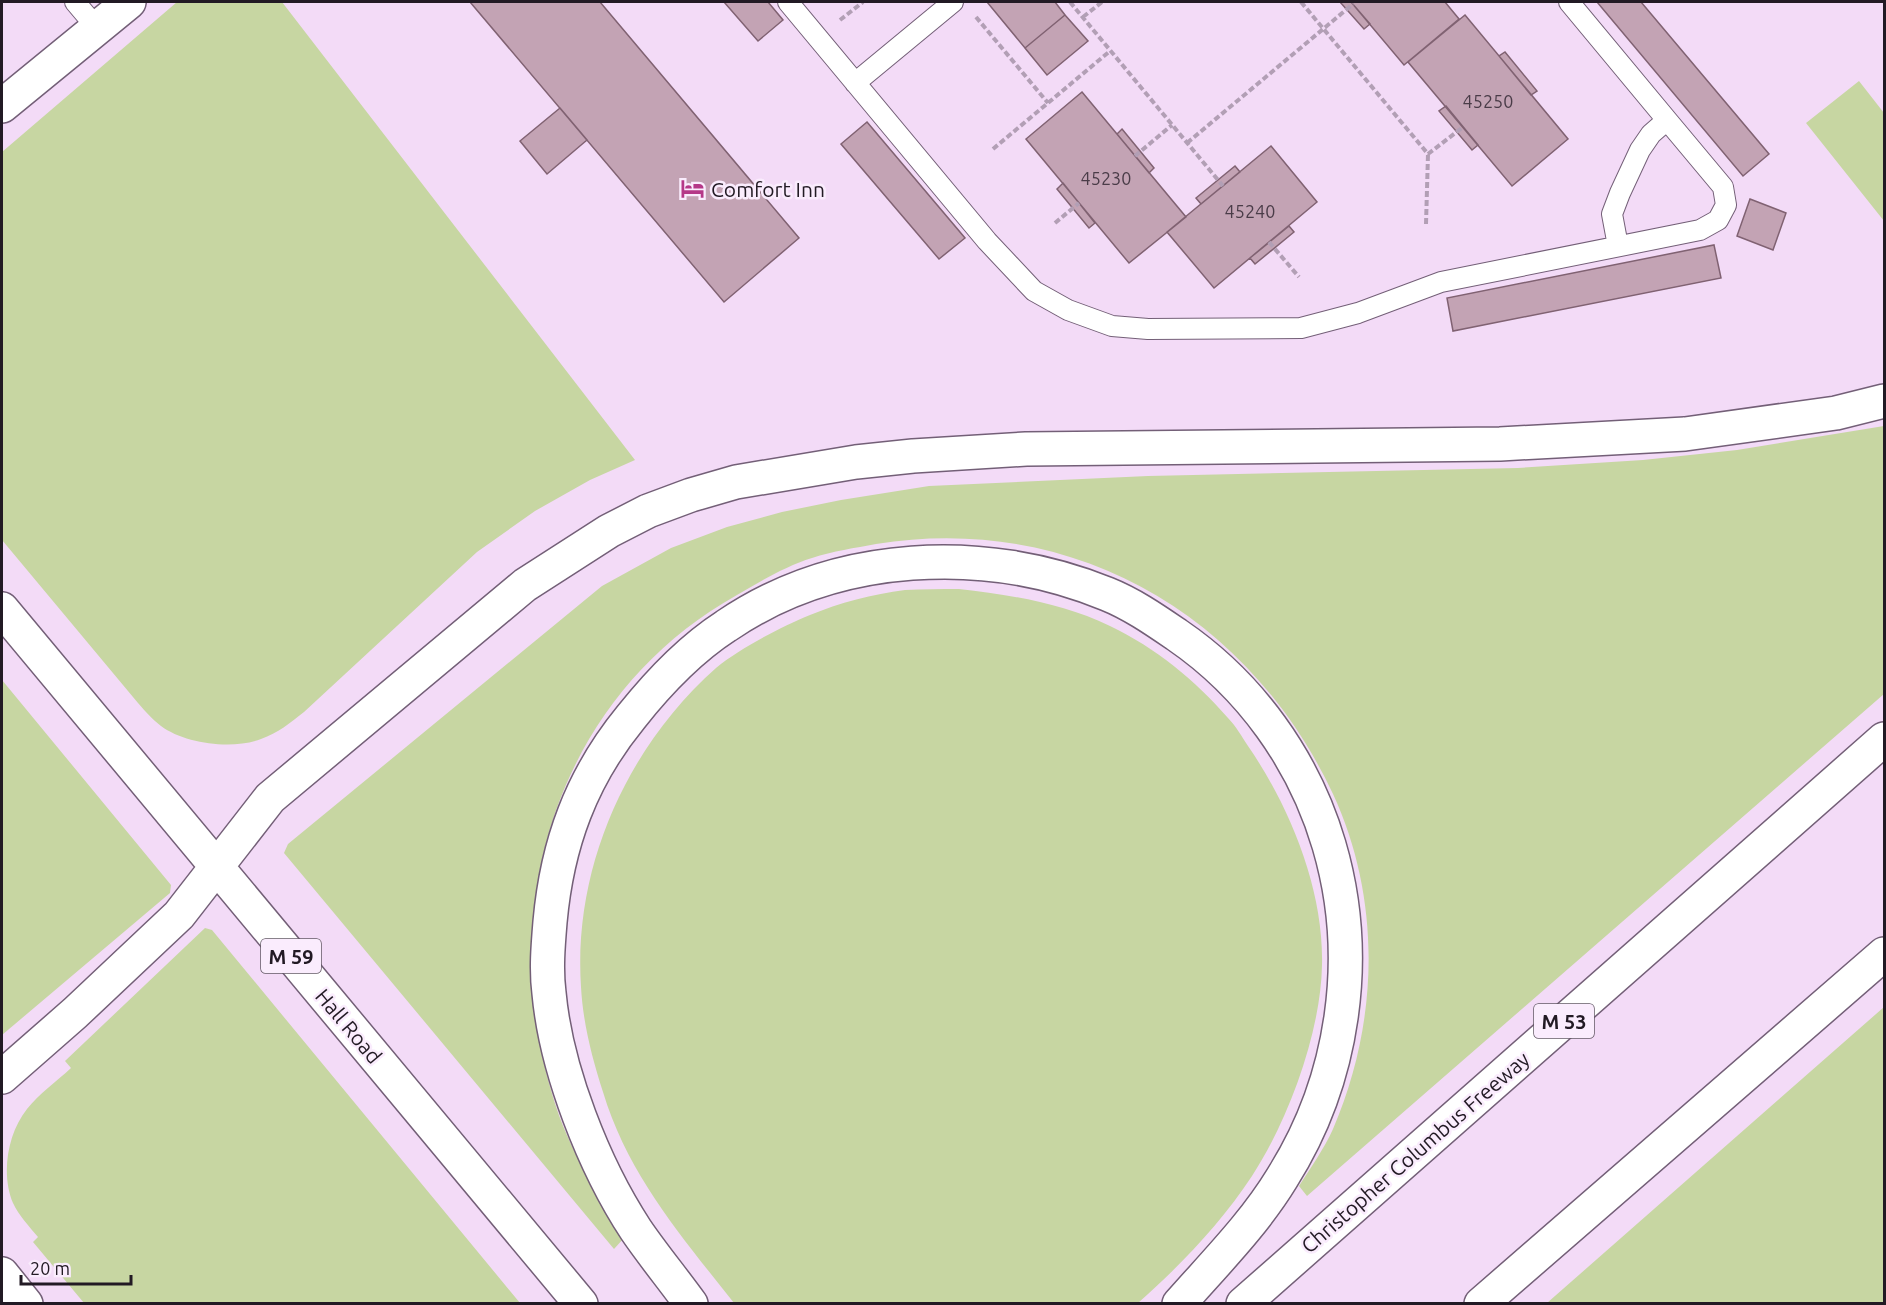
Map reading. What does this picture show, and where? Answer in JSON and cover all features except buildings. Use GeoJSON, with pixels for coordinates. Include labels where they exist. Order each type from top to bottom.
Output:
{"type":"FeatureCollection","features":[{"type":"Feature","properties":{"kind":"main road"},"geometry":{"type":"LineString","coordinates":[[2,106],[129,2]]}},
{"type":"Feature","properties":{"kind":"main road"},"geometry":{"type":"LineString","coordinates":[[2,1077],[75,1013],[179,915],[270,798],[525,585],[609,531],[648,511],[702,491],[736,482],[856,462],[913,456],[1026,449],[1500,444],[1685,434],[1836,413],[1884,401]]}},
{"type":"Feature","properties":{"kind":"main road"},"geometry":{"type":"LineString","coordinates":[[692,1304],[635,1228],[608,1180],[585,1131],[566,1082],[549,994],[548,950],[552,899],[571,819],[591,775],[617,734],[644,700],[685,657],[726,625],[765,603],[806,585],[903,563],[954,561],[1006,567],[1059,578],[1109,595],[1152,617],[1198,649],[1234,682],[1266,720],[1296,767],[1320,814],[1334,864],[1343,913],[1346,965],[1342,1017],[1322,1097],[1302,1143],[1281,1181],[1248,1226],[1179,1304]]}},
{"type":"Feature","properties":{"kind":"main road","name":"Hall Road"},"geometry":{"type":"LineString","coordinates":[[2,609],[581,1304]]}},
{"type":"Feature","properties":{"kind":"main road","name":"Christopher Columbus Freeway"},"geometry":{"type":"LineString","coordinates":[[1243,1304],[1884,739]]}},
{"type":"Feature","properties":{"kind":"main road"},"geometry":{"type":"LineString","coordinates":[[1481,1304],[1884,954]]}},
{"type":"Feature","properties":{"kind":"main road"},"geometry":{"type":"LineString","coordinates":[[2,1274],[26,1304]]}},
{"type":"Feature","properties":{"kind":"lane"},"geometry":{"type":"LineString","coordinates":[[75,2],[97,28]]}},
{"type":"Feature","properties":{"kind":"lane"},"geometry":{"type":"LineString","coordinates":[[788,2],[987,242],[1034,291],[1068,310],[1112,326],[1148,329],[1301,328],[1358,313],[1442,282],[1700,230],[1719,220],[1726,205],[1723,187],[1569,2]]}},
{"type":"Feature","properties":{"kind":"lane"},"geometry":{"type":"LineString","coordinates":[[855,83],[953,2]]}},
{"type":"Feature","properties":{"kind":"lane"},"geometry":{"type":"LineString","coordinates":[[1618,246],[1612,214],[1616,203],[1640,150],[1650,135],[1667,120]]}},
{"type":"Feature","properties":{"kind":"path"},"geometry":{"type":"LineString","coordinates":[[836,24],[863,2]]}},
{"type":"Feature","properties":{"kind":"path"},"geometry":{"type":"LineString","coordinates":[[1070,2],[1223,186]]}},
{"type":"Feature","properties":{"kind":"path"},"geometry":{"type":"LineString","coordinates":[[1083,17],[1102,2]]}},
{"type":"Feature","properties":{"kind":"path"},"geometry":{"type":"LineString","coordinates":[[1301,2],[1428,154],[1426,224]]}},
{"type":"Feature","properties":{"kind":"path"},"geometry":{"type":"LineString","coordinates":[[1187,143],[1353,4]]}},
{"type":"Feature","properties":{"kind":"path"},"geometry":{"type":"LineString","coordinates":[[974,14],[1048,103]]}},
{"type":"Feature","properties":{"kind":"path"},"geometry":{"type":"LineString","coordinates":[[993,149],[1110,51]]}},
{"type":"Feature","properties":{"kind":"path"},"geometry":{"type":"LineString","coordinates":[[1135,156],[1172,125]]}},
{"type":"Feature","properties":{"kind":"path"},"geometry":{"type":"LineString","coordinates":[[1428,154],[1463,126]]}},
{"type":"Feature","properties":{"kind":"path"},"geometry":{"type":"LineString","coordinates":[[1055,223],[1079,203]]}},
{"type":"Feature","properties":{"kind":"path"},"geometry":{"type":"LineString","coordinates":[[1269,242],[1299,277]]}},
{"type":"Feature","properties":{"kind":"green space"},"geometry":{"type":"Polygon","coordinates":[[[177,2],[282,2],[635,460],[590,480],[535,511],[477,552],[304,712],[267,737],[237,744],[196,741],[171,732],[158,724],[2,540],[2,152],[177,2]]]}},
{"type":"Feature","properties":{"kind":"green space"},"geometry":{"type":"Polygon","coordinates":[[[1859,81],[1884,113],[1884,221],[1806,123],[1859,81]]]}},
{"type":"Feature","properties":{"kind":"green space"},"geometry":{"type":"Polygon","coordinates":[[[1884,426],[1884,694],[1307,1196],[1299,1186],[1333,1129],[1348,1088],[1359,1046],[1366,1004],[1369,961],[1367,918],[1360,876],[1349,834],[1333,794],[1297,731],[1254,675],[1203,628],[1147,590],[1085,562],[1019,544],[949,538],[876,544],[820,556],[802,561],[737,595],[675,638],[624,689],[584,748],[555,812],[538,881],[532,952],[537,1025],[553,1097],[575,1152],[624,1238],[614,1249],[284,853],[288,844],[602,586],[671,548],[727,527],[782,512],[929,486],[1148,476],[1518,468],[1643,460],[1737,450],[1884,426]]]}},
{"type":"Feature","properties":{"kind":"green space"},"geometry":{"type":"Polygon","coordinates":[[[959,589],[1036,601],[1073,611],[1110,626],[1143,644],[1174,666],[1231,721],[1278,795],[1302,850],[1311,879],[1321,937],[1322,965],[1316,1018],[1309,1047],[1290,1103],[1252,1176],[1199,1243],[1138,1303],[734,1303],[676,1229],[642,1178],[614,1122],[599,1079],[586,1027],[581,987],[581,942],[586,898],[597,854],[612,812],[632,772],[656,734],[684,699],[726,660],[786,626],[844,603],[905,590],[959,589]]]}},
{"type":"Feature","properties":{"kind":"green space"},"geometry":{"type":"Polygon","coordinates":[[[2,680],[171,885],[170,893],[2,1035],[2,680]]]}},
{"type":"Feature","properties":{"kind":"green space"},"geometry":{"type":"Polygon","coordinates":[[[205,928],[212,930],[520,1303],[84,1303],[33,1242],[38,1237],[21,1217],[13,1203],[7,1180],[11,1142],[20,1119],[27,1109],[71,1068],[65,1061],[205,928]]]}},
{"type":"Feature","properties":{"kind":"green space"},"geometry":{"type":"Polygon","coordinates":[[[1884,1007],[1884,1303],[1547,1303],[1884,1007]]]}},
{"type":"Feature","properties":{"kind":"place","name":"Comfort Inn"},"geometry":{"type":"Point","coordinates":[693,189]}}]}
